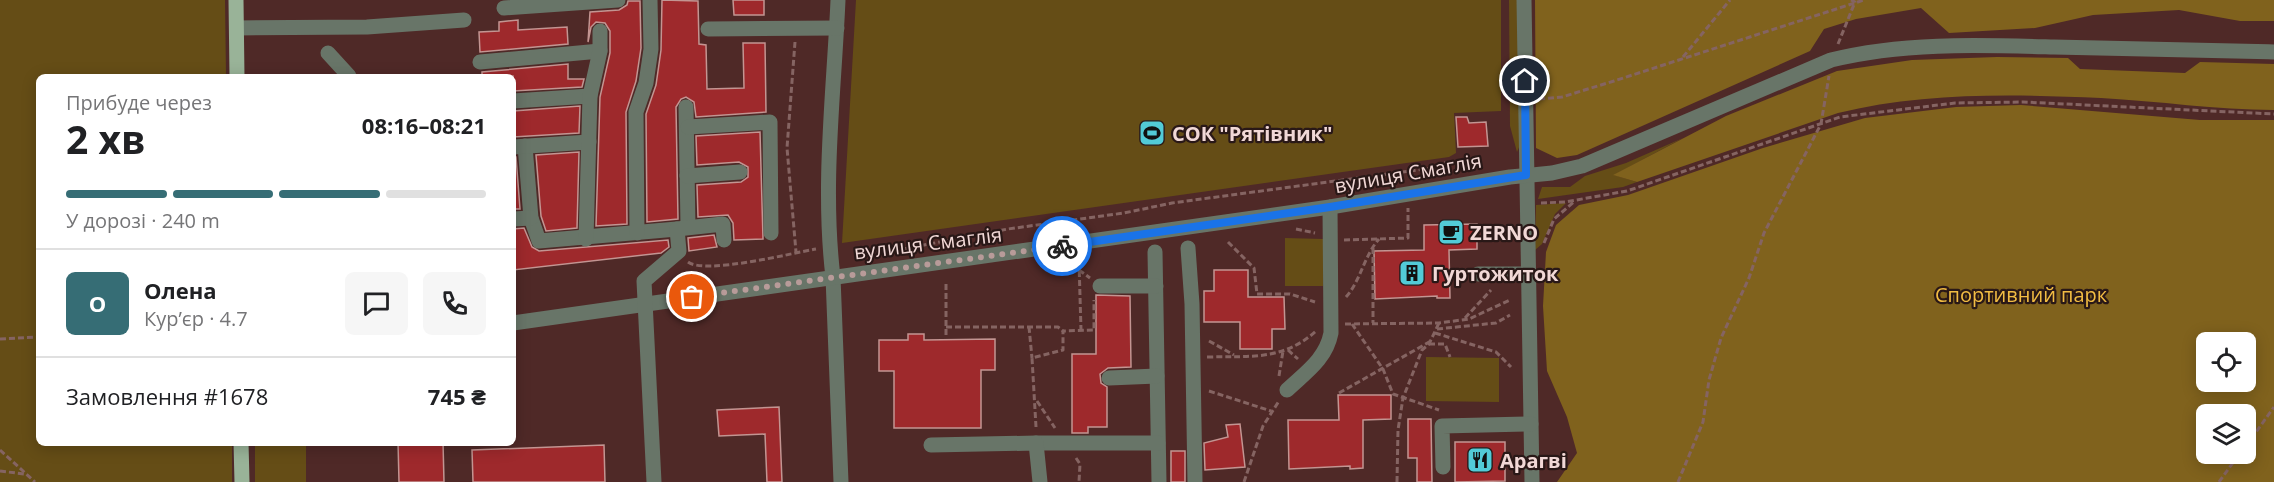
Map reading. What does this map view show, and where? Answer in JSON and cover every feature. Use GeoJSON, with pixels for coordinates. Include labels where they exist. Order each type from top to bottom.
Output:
{"type":"FeatureCollection","features":[{"type":"Feature","properties":{"kind":"main road"},"geometry":{"type":"LineString","coordinates":[[236,0],[237,74]]}},
{"type":"Feature","properties":{"kind":"main road"},"geometry":{"type":"LineString","coordinates":[[241,446],[242,482]]}},
{"type":"Feature","properties":{"kind":"street"},"geometry":{"type":"LineString","coordinates":[[504,8],[618,0]]}},
{"type":"Feature","properties":{"kind":"street"},"geometry":{"type":"LineString","coordinates":[[637,233],[636,112],[646,83],[651,49],[650,0]]}},
{"type":"Feature","properties":{"kind":"street"},"geometry":{"type":"LineString","coordinates":[[838,0],[829,143],[830,246],[841,482]]}},
{"type":"Feature","properties":{"kind":"street"},"geometry":{"type":"LineString","coordinates":[[1524,0],[1532,482]]}},
{"type":"Feature","properties":{"kind":"street"},"geometry":{"type":"LineString","coordinates":[[237,28],[367,27],[464,20]]}},
{"type":"Feature","properties":{"kind":"street"},"geometry":{"type":"LineString","coordinates":[[708,29],[837,28]]}},
{"type":"Feature","properties":{"kind":"street"},"geometry":{"type":"LineString","coordinates":[[586,238],[591,96],[600,51],[600,31]]}},
{"type":"Feature","properties":{"kind":"street","name":"вулиця Смаглія"},"geometry":{"type":"LineString","coordinates":[[516,323],[1330,207],[1526,175],[1552,173],[1582,166],[1831,60],[1874,51],[1953,46],[2274,52]]}},
{"type":"Feature","properties":{"kind":"street"},"geometry":{"type":"LineString","coordinates":[[480,62],[600,51]]}},
{"type":"Feature","properties":{"kind":"street"},"geometry":{"type":"LineString","coordinates":[[328,53],[347,74]]}},
{"type":"Feature","properties":{"kind":"street"},"geometry":{"type":"LineString","coordinates":[[516,100],[591,96]]}},
{"type":"Feature","properties":{"kind":"street"},"geometry":{"type":"LineString","coordinates":[[654,482],[644,281],[679,251],[687,176],[686,107]]}},
{"type":"Feature","properties":{"kind":"street"},"geometry":{"type":"LineString","coordinates":[[688,127],[770,122],[771,233]]}},
{"type":"Feature","properties":{"kind":"street"},"geometry":{"type":"LineString","coordinates":[[589,142],[519,147],[520,175],[539,241],[723,224],[724,240]]}},
{"type":"Feature","properties":{"kind":"street"},"geometry":{"type":"LineString","coordinates":[[687,176],[740,172]]}},
{"type":"Feature","properties":{"kind":"street"},"geometry":{"type":"LineString","coordinates":[[1287,390],[1318,361],[1328,348],[1331,315],[1330,207]]}},
{"type":"Feature","properties":{"kind":"street"},"geometry":{"type":"LineString","coordinates":[[516,219],[531,218]]}},
{"type":"Feature","properties":{"kind":"street"},"geometry":{"type":"LineString","coordinates":[[1188,248],[1195,482]]}},
{"type":"Feature","properties":{"kind":"street"},"geometry":{"type":"LineString","coordinates":[[1146,482],[1159,477],[1155,252]]}},
{"type":"Feature","properties":{"kind":"street"},"geometry":{"type":"LineString","coordinates":[[1478,274],[1528,274]]}},
{"type":"Feature","properties":{"kind":"street"},"geometry":{"type":"LineString","coordinates":[[1097,289],[1156,286]]}},
{"type":"Feature","properties":{"kind":"street"},"geometry":{"type":"LineString","coordinates":[[1110,378],[1157,376]]}},
{"type":"Feature","properties":{"kind":"street"},"geometry":{"type":"LineString","coordinates":[[1443,467],[1442,426],[1531,424]]}},
{"type":"Feature","properties":{"kind":"street"},"geometry":{"type":"LineString","coordinates":[[931,445],[1158,443]]}},
{"type":"Feature","properties":{"kind":"street"},"geometry":{"type":"LineString","coordinates":[[1036,444],[1040,482]]}},
{"type":"Feature","properties":{"kind":"path"},"geometry":{"type":"LineString","coordinates":[[1682,58],[1730,0]]}},
{"type":"Feature","properties":{"kind":"path"},"geometry":{"type":"LineString","coordinates":[[1525,101],[1562,97],[1854,1],[1864,0]]}},
{"type":"Feature","properties":{"kind":"path"},"geometry":{"type":"LineString","coordinates":[[1678,482],[1703,422],[1709,380],[1721,338],[1749,278],[1764,233],[1821,124],[1831,60],[1854,1]]}},
{"type":"Feature","properties":{"kind":"path"},"geometry":{"type":"LineString","coordinates":[[796,28],[787,148],[796,252]]}},
{"type":"Feature","properties":{"kind":"path"},"geometry":{"type":"LineString","coordinates":[[1527,203],[1577,200],[1627,191],[1840,117],[1955,103],[2000,102],[2274,114]]}},
{"type":"Feature","properties":{"kind":"path"},"geometry":{"type":"LineString","coordinates":[[858,253],[898,250],[1038,224],[1432,168],[1447,162],[1466,160]]}},
{"type":"Feature","properties":{"kind":"path"},"geometry":{"type":"LineString","coordinates":[[1542,249],[1554,219],[1565,207],[1577,200]]}},
{"type":"Feature","properties":{"kind":"path"},"geometry":{"type":"LineString","coordinates":[[1330,239],[1408,238],[1408,203]]}},
{"type":"Feature","properties":{"kind":"path"},"geometry":{"type":"LineString","coordinates":[[1193,358],[1268,356],[1294,348],[1315,332],[1355,287],[1372,247],[1379,239]]}},
{"type":"Feature","properties":{"kind":"path"},"geometry":{"type":"LineString","coordinates":[[1228,242],[1254,268],[1257,294],[1290,294],[1352,324],[1439,323],[1463,320],[1510,300]]}},
{"type":"Feature","properties":{"kind":"path"},"geometry":{"type":"LineString","coordinates":[[679,251],[690,264],[708,266],[830,246]]}},
{"type":"Feature","properties":{"kind":"path"},"geometry":{"type":"LineString","coordinates":[[1372,247],[1373,323]]}},
{"type":"Feature","properties":{"kind":"path"},"geometry":{"type":"LineString","coordinates":[[1078,262],[1081,330]]}},
{"type":"Feature","properties":{"kind":"path"},"geometry":{"type":"LineString","coordinates":[[1463,320],[1498,283],[1501,274]]}},
{"type":"Feature","properties":{"kind":"path"},"geometry":{"type":"LineString","coordinates":[[946,281],[946,335]]}},
{"type":"Feature","properties":{"kind":"path"},"geometry":{"type":"LineString","coordinates":[[946,327],[1058,327],[1063,331],[1094,330],[1097,289]]}},
{"type":"Feature","properties":{"kind":"path"},"geometry":{"type":"LineString","coordinates":[[1436,331],[1496,323],[1510,315]]}},
{"type":"Feature","properties":{"kind":"path"},"geometry":{"type":"LineString","coordinates":[[1397,482],[1398,430],[1403,398],[1422,350],[1430,343],[1439,323]]}},
{"type":"Feature","properties":{"kind":"path"},"geometry":{"type":"LineString","coordinates":[[1352,324],[1383,369],[1393,394],[1436,410],[1447,411]]}},
{"type":"Feature","properties":{"kind":"path"},"geometry":{"type":"LineString","coordinates":[[1192,325],[1212,344],[1236,357]]}},
{"type":"Feature","properties":{"kind":"path"},"geometry":{"type":"LineString","coordinates":[[1029,327],[1036,444]]}},
{"type":"Feature","properties":{"kind":"path"},"geometry":{"type":"LineString","coordinates":[[1032,358],[1063,350],[1063,331]]}},
{"type":"Feature","properties":{"kind":"path"},"geometry":{"type":"LineString","coordinates":[[1436,331],[1496,352],[1510,367]]}},
{"type":"Feature","properties":{"kind":"path"},"geometry":{"type":"LineString","coordinates":[[0,339],[36,337]]}},
{"type":"Feature","properties":{"kind":"path"},"geometry":{"type":"LineString","coordinates":[[1339,393],[1430,343],[1445,344],[1450,357]]}},
{"type":"Feature","properties":{"kind":"path"},"geometry":{"type":"LineString","coordinates":[[1193,386],[1272,411]]}},
{"type":"Feature","properties":{"kind":"path"},"geometry":{"type":"LineString","coordinates":[[1244,482],[1257,440],[1272,411],[1287,390]]}},
{"type":"Feature","properties":{"kind":"path"},"geometry":{"type":"LineString","coordinates":[[2256,432],[2274,407]]}},
{"type":"Feature","properties":{"kind":"path"},"geometry":{"type":"LineString","coordinates":[[0,450],[35,482]]}},
{"type":"Feature","properties":{"kind":"path"},"geometry":{"type":"LineString","coordinates":[[2219,482],[2232,464]]}},
{"type":"Feature","properties":{"kind":"path"},"geometry":{"type":"LineString","coordinates":[[0,471],[26,474]]}},
{"type":"Feature","properties":{"kind":"shaded area"},"geometry":{"type":"Polygon","coordinates":[[[0,0],[225,0],[226,74],[36,74],[36,446],[232,446],[232,482],[0,482],[0,0]]]}},
{"type":"Feature","properties":{"kind":"shaded area","name":"СОК \"Рятівник\""},"geometry":{"type":"Polygon","coordinates":[[[856,0],[1501,0],[1501,111],[1454,113],[1456,153],[1449,157],[842,243],[856,0]]]}},
{"type":"Feature","properties":{"kind":"shaded area"},"geometry":{"type":"Polygon","coordinates":[[[1509,0],[1520,0],[1520,145],[1517,152],[1510,126],[1509,0]]]}},
{"type":"Feature","properties":{"kind":"shaded area"},"geometry":{"type":"Polygon","coordinates":[[[1683,138],[1614,175],[1637,182],[1623,187],[1538,199],[1542,187],[1570,187],[1585,176],[1626,163],[1683,138]]]}},
{"type":"Feature","properties":{"kind":"shaded area"},"geometry":{"type":"Polygon","coordinates":[[[1566,203],[1555,214],[1542,244],[1535,250],[1536,205],[1566,203]]]}},
{"type":"Feature","properties":{"kind":"shaded area"},"geometry":{"type":"Polygon","coordinates":[[[1285,238],[1323,239],[1323,286],[1285,286],[1285,238]]]}},
{"type":"Feature","properties":{"kind":"shaded area"},"geometry":{"type":"Polygon","coordinates":[[[1426,357],[1499,358],[1499,402],[1426,401],[1426,357]]]}},
{"type":"Feature","properties":{"kind":"shaded area"},"geometry":{"type":"Polygon","coordinates":[[[255,446],[306,446],[306,482],[255,482],[255,446]]]}},
{"type":"Feature","properties":{"kind":"green space"},"geometry":{"type":"Polygon","coordinates":[[[1535,0],[2274,0],[2274,21],[2240,21],[2179,10],[2093,15],[2035,28],[1949,33],[1921,8],[1856,19],[1824,29],[1810,51],[1577,155],[1557,158],[1536,148],[1535,0]]]}},
{"type":"Feature","properties":{"kind":"green space"},"geometry":{"type":"Polygon","coordinates":[[[1997,57],[2068,58],[2080,69],[2185,73],[2200,62],[2274,64],[2274,110],[2231,109],[2123,99],[2002,95],[1902,101],[1838,113],[1637,182],[1613,175],[1726,116],[1837,71],[1912,60],[1997,57]]]}},
{"type":"Feature","properties":{"kind":"green space","name":"Спортивний парк"},"geometry":{"type":"Polygon","coordinates":[[[2021,105],[2200,120],[2274,120],[2274,482],[1557,482],[1577,453],[1567,417],[1547,371],[1543,306],[1546,252],[1556,225],[1579,205],[1628,195],[1763,148],[1865,118],[1956,107],[2021,105]]]}},
{"type":"Feature","properties":{"kind":"building"},"geometry":{"type":"Polygon","coordinates":[[[662,0],[698,1],[699,44],[706,45],[707,89],[744,88],[743,43],[765,43],[766,112],[696,117],[694,102],[686,97],[681,99],[676,107],[678,219],[647,222],[646,114],[656,85],[661,50],[662,0]]]}},
{"type":"Feature","properties":{"kind":"building"},"geometry":{"type":"Polygon","coordinates":[[[733,0],[764,0],[764,15],[734,15],[733,0]]]}},
{"type":"Feature","properties":{"kind":"building"},"geometry":{"type":"Polygon","coordinates":[[[628,1],[640,1],[641,48],[636,81],[626,112],[627,224],[596,226],[600,97],[610,53],[610,31],[605,23],[596,22],[591,27],[588,42],[590,12],[619,10],[627,5],[628,1]]]}},
{"type":"Feature","properties":{"kind":"building"},"geometry":{"type":"Polygon","coordinates":[[[518,20],[518,30],[567,27],[568,44],[480,52],[479,32],[499,31],[499,22],[518,20]]]}},
{"type":"Feature","properties":{"kind":"building"},"geometry":{"type":"Polygon","coordinates":[[[568,64],[568,79],[584,79],[582,87],[516,91],[516,74],[482,74],[482,72],[568,64]]]}},
{"type":"Feature","properties":{"kind":"building"},"geometry":{"type":"Polygon","coordinates":[[[580,106],[579,133],[516,137],[516,111],[580,106]]]}},
{"type":"Feature","properties":{"kind":"building"},"geometry":{"type":"Polygon","coordinates":[[[1456,117],[1467,117],[1469,123],[1486,122],[1488,146],[1458,147],[1456,117]]]}},
{"type":"Feature","properties":{"kind":"building"},"geometry":{"type":"Polygon","coordinates":[[[760,132],[763,239],[734,240],[733,223],[728,215],[698,217],[697,185],[741,182],[748,177],[748,167],[739,162],[697,165],[696,136],[760,132]]]}},
{"type":"Feature","properties":{"kind":"building"},"geometry":{"type":"Polygon","coordinates":[[[579,152],[577,228],[546,231],[541,216],[536,155],[579,152]]]}},
{"type":"Feature","properties":{"kind":"building"},"geometry":{"type":"Polygon","coordinates":[[[516,157],[520,209],[516,209],[516,157]]]}},
{"type":"Feature","properties":{"kind":"building","name":"Гуртожиток"},"geometry":{"type":"Polygon","coordinates":[[[1477,224],[1477,249],[1449,250],[1450,298],[1437,298],[1437,296],[1375,299],[1374,251],[1424,250],[1424,225],[1477,224]]]}},
{"type":"Feature","properties":{"kind":"building"},"geometry":{"type":"Polygon","coordinates":[[[524,228],[532,247],[539,251],[668,240],[669,247],[661,253],[516,270],[516,229],[524,228]]]}},
{"type":"Feature","properties":{"kind":"building"},"geometry":{"type":"Polygon","coordinates":[[[714,235],[717,247],[689,251],[688,238],[714,235]]]}},
{"type":"Feature","properties":{"kind":"building"},"geometry":{"type":"Polygon","coordinates":[[[1214,270],[1248,270],[1248,297],[1284,297],[1285,329],[1272,329],[1272,349],[1240,349],[1240,322],[1204,322],[1204,291],[1214,291],[1214,270]]]}},
{"type":"Feature","properties":{"kind":"building"},"geometry":{"type":"Polygon","coordinates":[[[1096,295],[1130,296],[1131,367],[1108,368],[1100,374],[1101,383],[1107,387],[1107,427],[1088,427],[1088,433],[1072,433],[1072,354],[1096,354],[1096,295]]]}},
{"type":"Feature","properties":{"kind":"building"},"geometry":{"type":"Polygon","coordinates":[[[908,334],[924,334],[924,340],[995,339],[995,370],[981,370],[981,428],[894,428],[894,371],[879,371],[879,340],[908,340],[908,334]]]}},
{"type":"Feature","properties":{"kind":"building"},"geometry":{"type":"Polygon","coordinates":[[[1338,395],[1391,395],[1391,419],[1363,420],[1363,468],[1350,469],[1350,466],[1289,469],[1288,420],[1339,420],[1338,395]]]}},
{"type":"Feature","properties":{"kind":"building"},"geometry":{"type":"Polygon","coordinates":[[[779,407],[782,482],[767,482],[765,434],[719,436],[717,410],[779,407]]]}},
{"type":"Feature","properties":{"kind":"building"},"geometry":{"type":"Polygon","coordinates":[[[1408,419],[1431,419],[1432,482],[1417,482],[1417,458],[1408,458],[1408,419]]]}},
{"type":"Feature","properties":{"kind":"building"},"geometry":{"type":"Polygon","coordinates":[[[1240,424],[1245,467],[1205,470],[1204,443],[1228,437],[1226,425],[1240,424]]]}},
{"type":"Feature","properties":{"kind":"building","name":"Арагві"},"geometry":{"type":"Polygon","coordinates":[[[1455,442],[1505,442],[1505,481],[1455,482],[1455,442]]]}},
{"type":"Feature","properties":{"kind":"building"},"geometry":{"type":"Polygon","coordinates":[[[604,445],[605,482],[473,482],[472,450],[604,445]]]}},
{"type":"Feature","properties":{"kind":"building"},"geometry":{"type":"Polygon","coordinates":[[[398,446],[443,446],[444,482],[399,482],[398,446]]]}},
{"type":"Feature","properties":{"kind":"building"},"geometry":{"type":"Polygon","coordinates":[[[1171,451],[1185,451],[1185,482],[1171,482],[1171,451]]]}},
{"type":"Feature","properties":{"kind":"way so far"},"geometry":{"type":"LineString","coordinates":[[692,297],[1062,246]]}},
{"type":"Feature","properties":{"kind":"place","name":"СОК \"Рятівник\""},"geometry":{"type":"Point","coordinates":[1152,133]}},
{"type":"Feature","properties":{"kind":"place","name":"ZERNO"},"geometry":{"type":"Point","coordinates":[1451,232]}},
{"type":"Feature","properties":{"kind":"place","name":"Гуртожиток"},"geometry":{"type":"Point","coordinates":[1412,273]}},
{"type":"Feature","properties":{"kind":"place","name":"Арагві"},"geometry":{"type":"Point","coordinates":[1480,460]}},
{"type":"Feature","properties":{"kind":"route"},"geometry":{"type":"LineString","coordinates":[[1062,246],[1330,207],[1526,175],[1525,81]]}}]}
